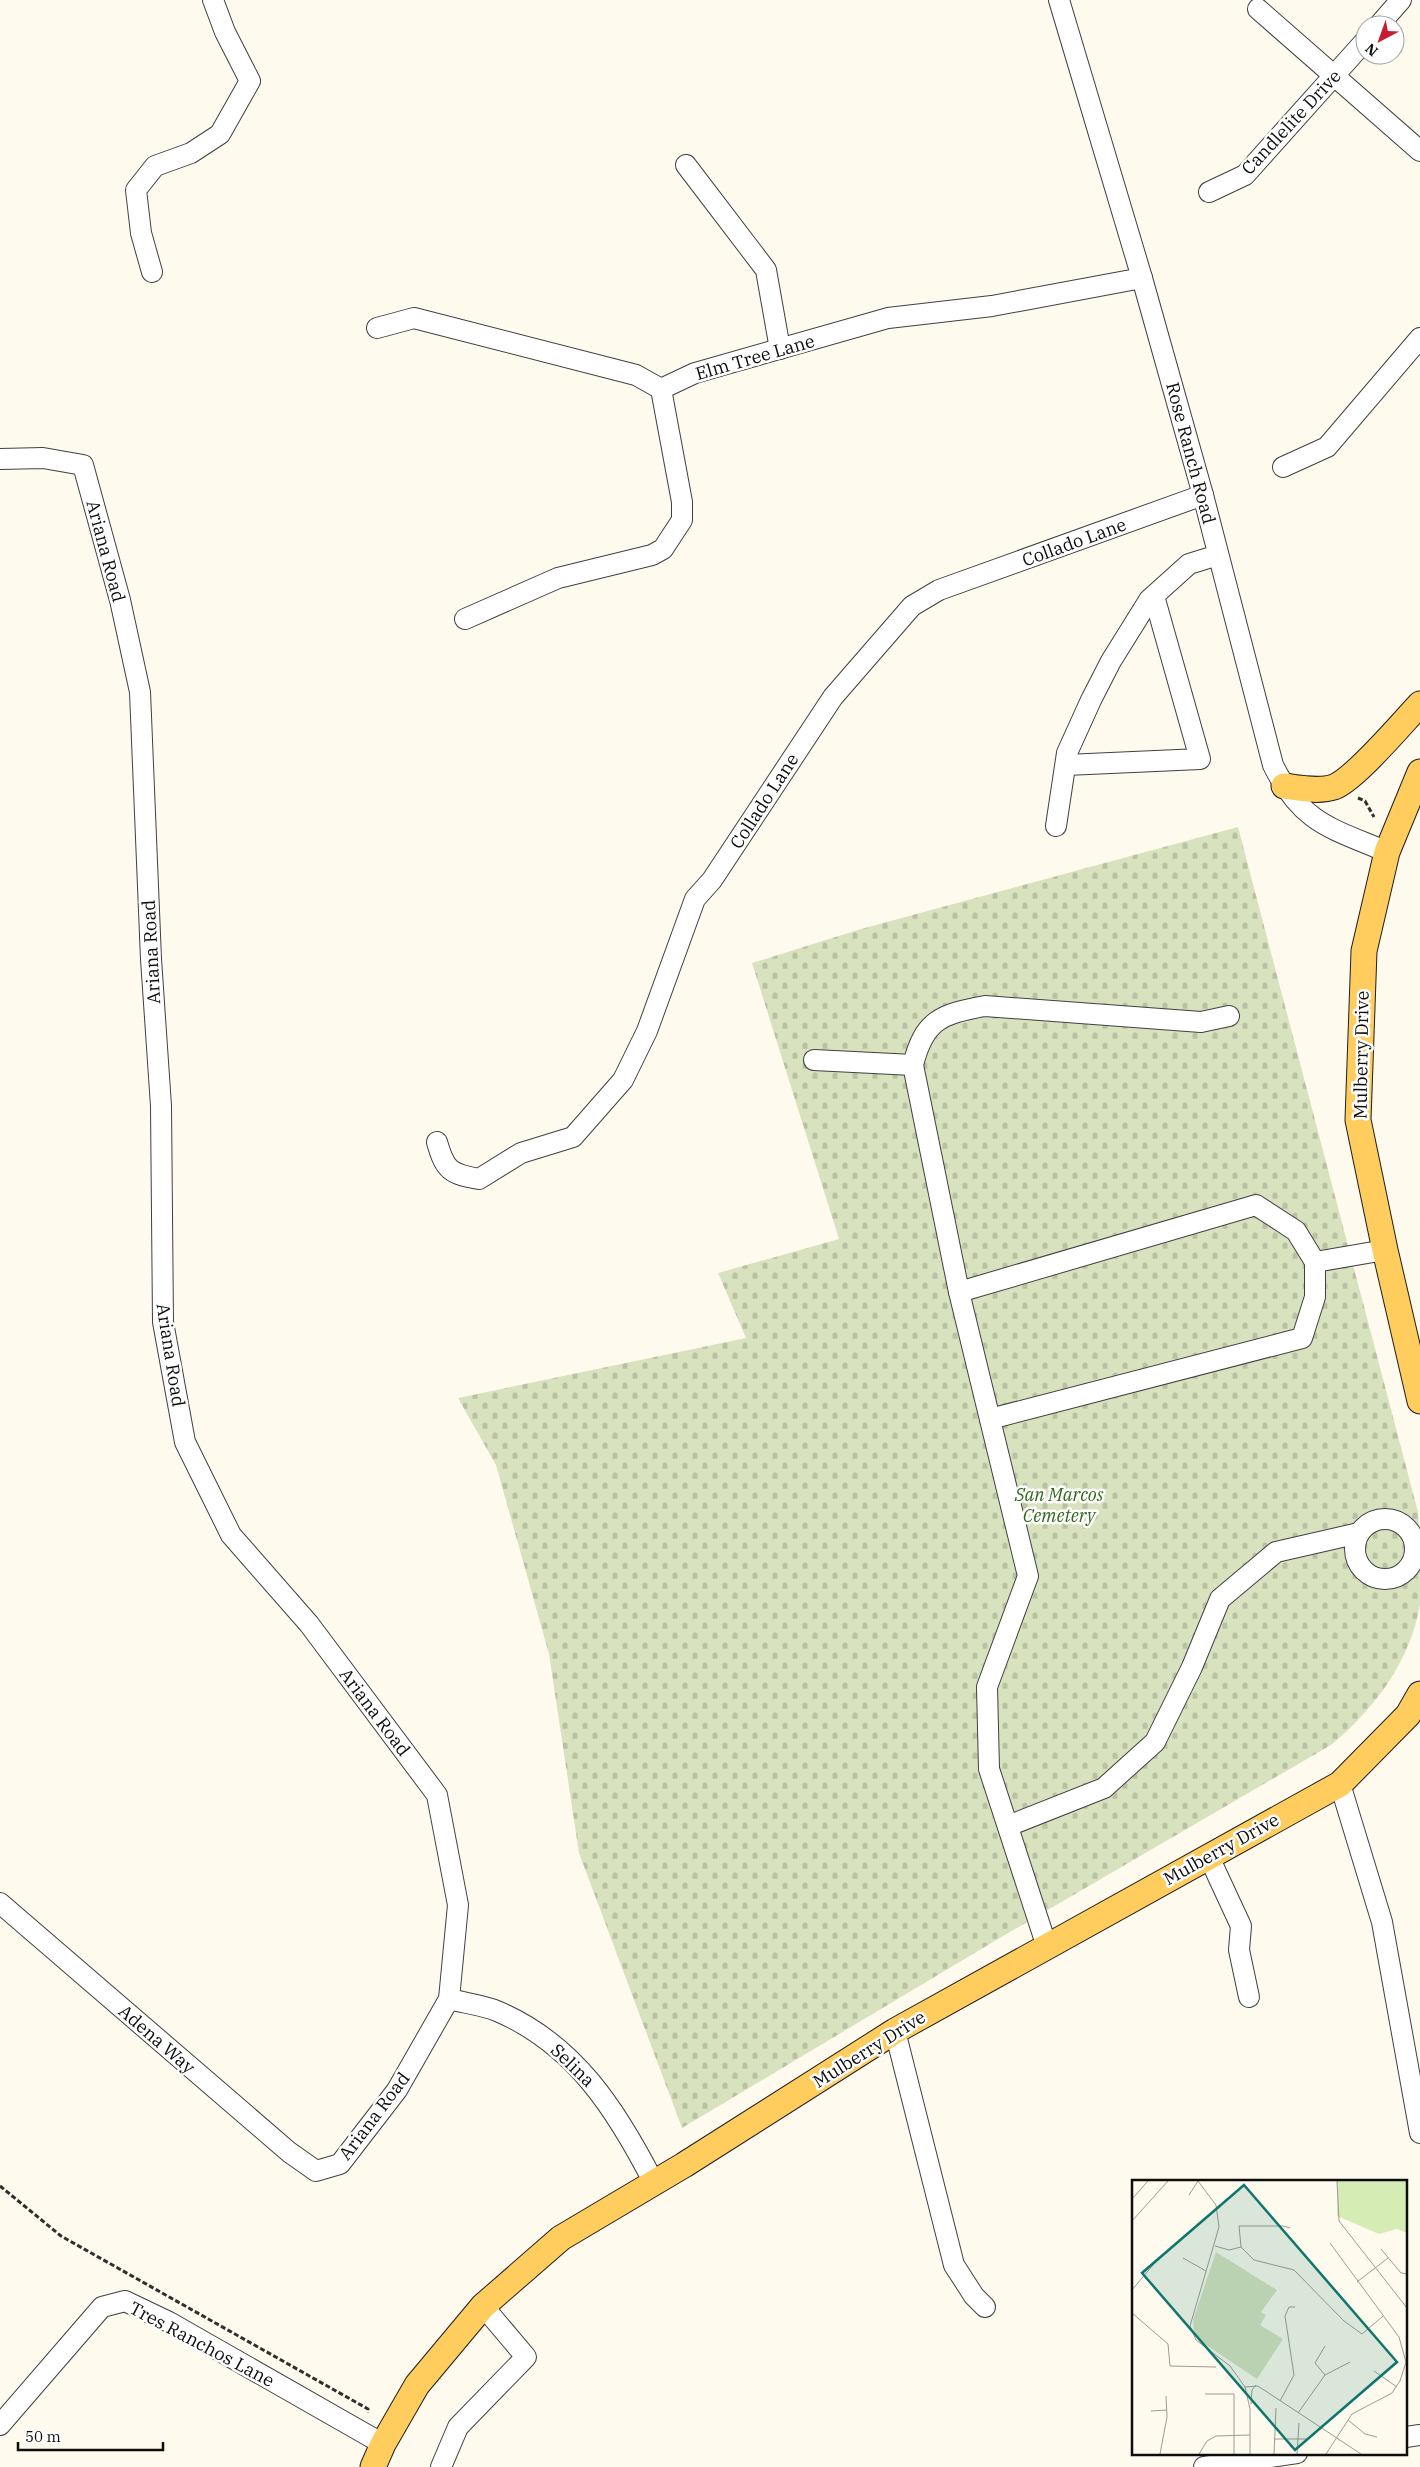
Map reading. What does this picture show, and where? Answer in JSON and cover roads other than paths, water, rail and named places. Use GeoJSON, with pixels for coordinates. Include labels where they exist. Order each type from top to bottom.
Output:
{"type":"FeatureCollection","features":[{"type":"Feature","properties":{"kind":"main road"},"geometry":{"type":"LineString","coordinates":[[1284,786],[1317,789],[1333,787],[1350,777],[1420,704]]}},
{"type":"Feature","properties":{"kind":"main road","name":"Mulberry Drive"},"geometry":{"type":"LineString","coordinates":[[1420,772],[1387,852],[1364,951],[1358,1120],[1385,1250],[1420,1401]]}},
{"type":"Feature","properties":{"kind":"main road","name":"Mulberry Drive"},"geometry":{"type":"LineString","coordinates":[[373,2467],[375,2439],[417,2385],[483,2306],[561,2238],[654,2183],[895,2030],[1340,1784],[1408,1715],[1420,1694]]}},
{"type":"Feature","properties":{"kind":"street"},"geometry":{"type":"LineString","coordinates":[[152,272],[141,233],[136,190],[155,166],[191,153],[220,134],[250,81],[225,32],[213,0]]}},
{"type":"Feature","properties":{"kind":"street","name":"Rose Ranch Road"},"geometry":{"type":"LineString","coordinates":[[1059,0],[1142,278],[1203,495],[1273,765],[1284,786],[1300,808],[1321,824],[1387,852]]}},
{"type":"Feature","properties":{"kind":"street"},"geometry":{"type":"LineString","coordinates":[[1388,15],[1401,0]]}},
{"type":"Feature","properties":{"kind":"street"},"geometry":{"type":"LineString","coordinates":[[1258,9],[1420,151]]}},
{"type":"Feature","properties":{"kind":"street","name":"Candlelite Drive"},"geometry":{"type":"LineString","coordinates":[[1209,192],[1245,175],[1355,52]]}},
{"type":"Feature","properties":{"kind":"street"},"geometry":{"type":"LineString","coordinates":[[686,165],[766,270],[780,349]]}},
{"type":"Feature","properties":{"kind":"street","name":"Elm Tree Lane"},"geometry":{"type":"LineString","coordinates":[[661,389],[695,373],[888,318],[992,306],[1142,278]]}},
{"type":"Feature","properties":{"kind":"street"},"geometry":{"type":"LineString","coordinates":[[377,328],[414,318],[636,375],[661,389],[682,502],[682,520],[663,549],[652,555],[558,578],[465,619]]}},
{"type":"Feature","properties":{"kind":"street"},"geometry":{"type":"LineString","coordinates":[[1283,467],[1327,447],[1420,338]]}},
{"type":"Feature","properties":{"kind":"street","name":"Ariana Road"},"geometry":{"type":"LineString","coordinates":[[0,459],[44,458],[83,465],[120,600],[140,692],[151,959],[162,1106],[162,1322],[186,1442],[231,1535],[309,1624],[437,1795],[458,1905],[449,1999],[397,2090],[340,2164],[316,2172]]}},
{"type":"Feature","properties":{"kind":"street","name":"Collado Lane"},"geometry":{"type":"LineString","coordinates":[[437,1142],[442,1160],[456,1175],[479,1179],[521,1153],[574,1137],[623,1080],[646,1031],[695,899],[712,880],[833,697],[912,606],[939,590],[1203,495]]}},
{"type":"Feature","properties":{"kind":"street"},"geometry":{"type":"LineString","coordinates":[[1056,826],[1068,753],[1090,700],[1111,661],[1154,596],[1189,564],[1218,555]]}},
{"type":"Feature","properties":{"kind":"street"},"geometry":{"type":"LineString","coordinates":[[1066,765],[1200,759],[1154,596]]}},
{"type":"Feature","properties":{"kind":"street"},"geometry":{"type":"LineString","coordinates":[[1047,1946],[989,1769],[987,1687],[1028,1576],[959,1292],[913,1064],[918,1046],[931,1024],[957,1011],[984,1006],[1201,1022],[1229,1016]]}},
{"type":"Feature","properties":{"kind":"street"},"geometry":{"type":"LineString","coordinates":[[814,1060],[913,1064]]}},
{"type":"Feature","properties":{"kind":"street"},"geometry":{"type":"LineString","coordinates":[[959,1292],[1256,1205],[1296,1231],[1316,1262],[1315,1297],[1302,1338],[990,1419]]}},
{"type":"Feature","properties":{"kind":"street"},"geometry":{"type":"LineString","coordinates":[[1316,1262],[1385,1250]]}},
{"type":"Feature","properties":{"kind":"street"},"geometry":{"type":"LineString","coordinates":[[1008,1826],[1104,1788],[1155,1742],[1192,1667],[1220,1599],[1276,1552],[1359,1533]]}},
{"type":"Feature","properties":{"kind":"street"},"geometry":{"type":"LineString","coordinates":[[1340,1784],[1382,1922],[1420,2133]]}},
{"type":"Feature","properties":{"kind":"street"},"geometry":{"type":"LineString","coordinates":[[1209,1857],[1241,1926],[1239,1950],[1249,1997]]}},
{"type":"Feature","properties":{"kind":"street","name":"Adena Way"},"geometry":{"type":"LineString","coordinates":[[0,1903],[289,2152],[316,2172]]}},
{"type":"Feature","properties":{"kind":"street","name":"Selina"},"geometry":{"type":"LineString","coordinates":[[449,1999],[496,2011],[529,2027],[561,2050],[599,2089],[640,2155],[654,2183]]}},
{"type":"Feature","properties":{"kind":"street"},"geometry":{"type":"LineString","coordinates":[[895,2030],[954,2265],[974,2296],[985,2307]]}},
{"type":"Feature","properties":{"kind":"street","name":"Tres Ranchos Lane"},"geometry":{"type":"LineString","coordinates":[[0,2425],[102,2307],[125,2302],[169,2322],[375,2439]]}},
{"type":"Feature","properties":{"kind":"street"},"geometry":{"type":"LineString","coordinates":[[441,2467],[458,2427],[526,2357],[483,2306]]}},
{"type":"Feature","properties":{"kind":"street"},"geometry":{"type":"LineString","coordinates":[[1204,2467],[1290,2454]]}},
{"type":"Feature","properties":{"kind":"park label","name":"San Marcos Cemetery"},"geometry":{"type":"Point","coordinates":[1059,1504]}}]}
